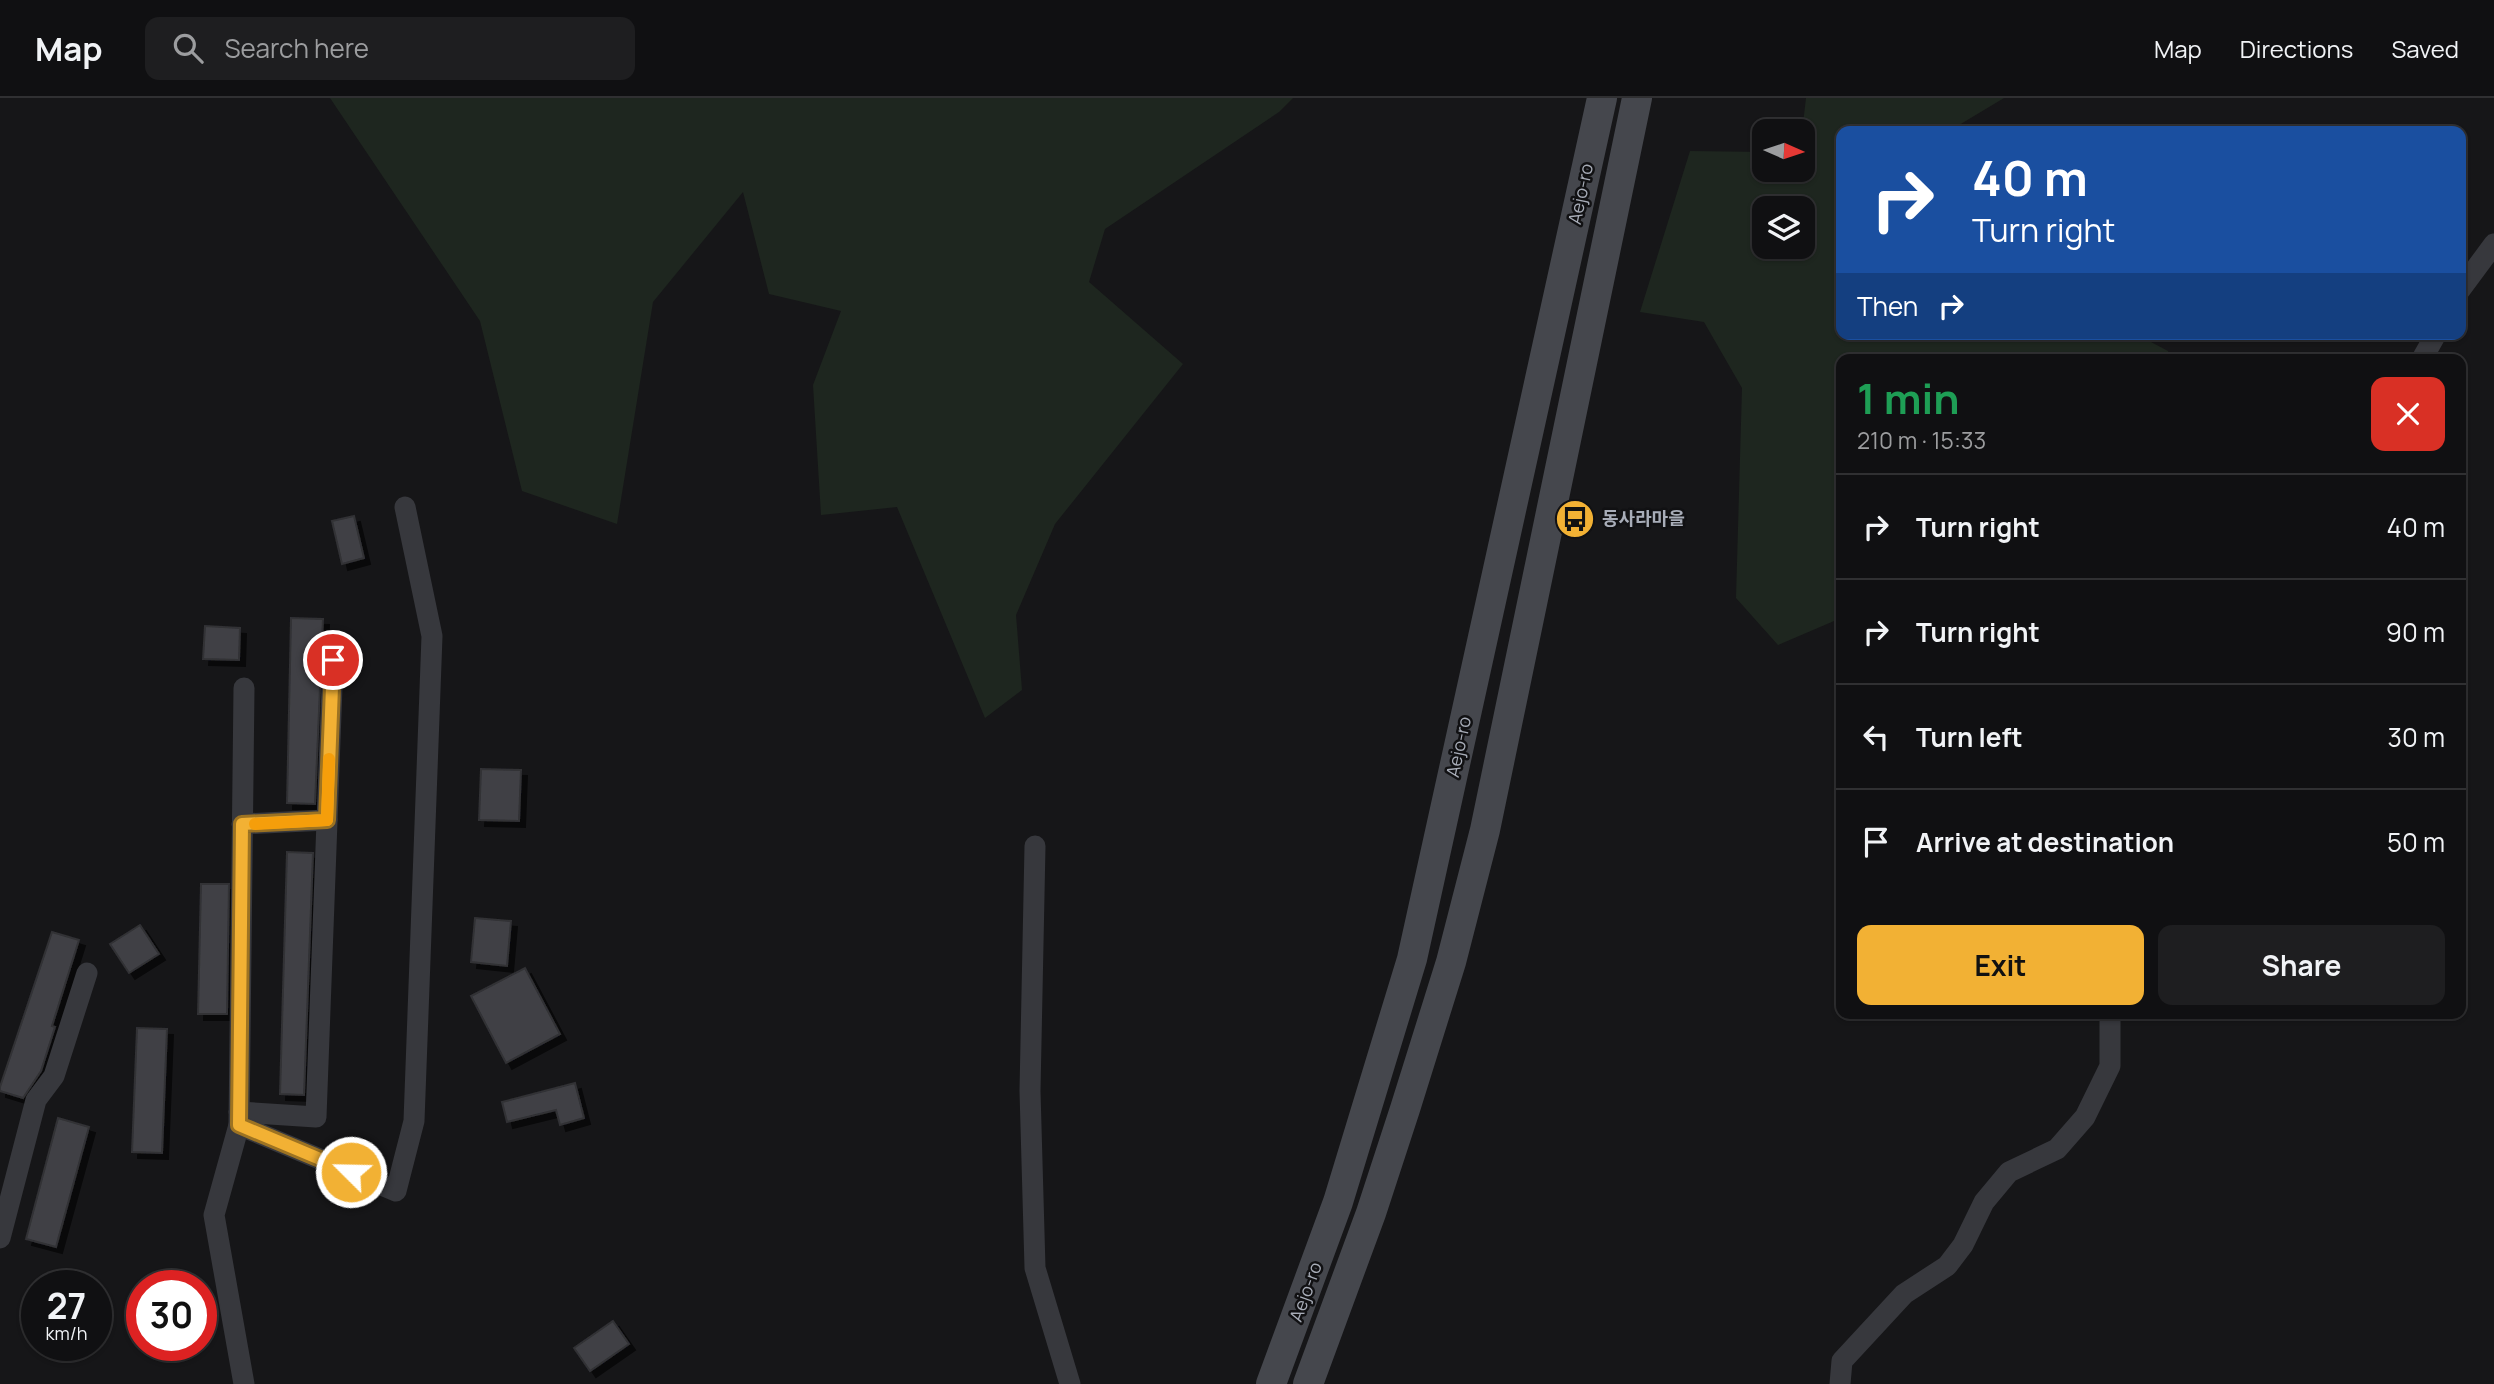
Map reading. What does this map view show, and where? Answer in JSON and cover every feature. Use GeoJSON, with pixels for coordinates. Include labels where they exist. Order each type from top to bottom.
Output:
{"type":"FeatureCollection","features":[{"type":"Feature","properties":{"kind":"street","name":"Aejo-ro"},"geometry":{"type":"LineString","coordinates":[[1271,1384],[1338,1202],[1412,959],[1602,98]]}},
{"type":"Feature","properties":{"kind":"street","name":"Aejo-ro"},"geometry":{"type":"LineString","coordinates":[[1308,1384],[1371,1213],[1451,962],[1481,843],[1637,98]]}},
{"type":"Feature","properties":{"kind":"street"},"geometry":{"type":"LineString","coordinates":[[2466,282],[2494,244]]}},
{"type":"Feature","properties":{"kind":"street"},"geometry":{"type":"LineString","coordinates":[[239,1119],[396,1191],[414,1121],[432,636],[405,507]]}},
{"type":"Feature","properties":{"kind":"street"},"geometry":{"type":"LineString","coordinates":[[239,1119],[316,1117],[333,660]]}},
{"type":"Feature","properties":{"kind":"street"},"geometry":{"type":"LineString","coordinates":[[244,688],[239,1119],[214,1215],[244,1384]]}},
{"type":"Feature","properties":{"kind":"street"},"geometry":{"type":"LineString","coordinates":[[242,824],[327,820]]}},
{"type":"Feature","properties":{"kind":"street"},"geometry":{"type":"LineString","coordinates":[[1035,846],[1030,1091],[1035,1268],[1070,1384]]}},
{"type":"Feature","properties":{"kind":"street"},"geometry":{"type":"LineString","coordinates":[[0,1238],[36,1100],[54,1076],[87,973]]}},
{"type":"Feature","properties":{"kind":"street"},"geometry":{"type":"LineString","coordinates":[[1840,1384],[1842,1361],[1904,1294],[1947,1266],[1963,1245],[1984,1202],[2009,1172],[2057,1149],[2085,1117],[2110,1066],[2110,1019]]}},
{"type":"Feature","properties":{"kind":"shaded area"},"geometry":{"type":"Polygon","coordinates":[[[330,98],[1293,98],[1279,112],[1105,229],[1089,282],[1183,364],[1055,524],[1016,615],[1022,690],[985,718],[897,507],[821,515],[813,385],[841,311],[769,294],[743,192],[653,302],[617,524],[522,491],[480,321],[330,98]]]}},
{"type":"Feature","properties":{"kind":"shaded area"},"geometry":{"type":"Polygon","coordinates":[[[1806,98],[2004,98],[1957,126],[1836,126],[1836,340],[2147,340],[2169,354],[1836,354],[1836,620],[1778,645],[1736,598],[1742,388],[1704,322],[1640,312],[1690,151],[1752,152],[1752,182],[1815,182],[1815,119],[1804,119],[1806,98]]]}},
{"type":"Feature","properties":{"kind":"building"},"geometry":{"type":"Polygon","coordinates":[[[354,516],[364,558],[342,564],[332,521],[354,516]]]}},
{"type":"Feature","properties":{"kind":"building"},"geometry":{"type":"Polygon","coordinates":[[[291,618],[323,619],[315,804],[287,803],[291,618]]]}},
{"type":"Feature","properties":{"kind":"building"},"geometry":{"type":"Polygon","coordinates":[[[205,626],[240,628],[239,660],[203,659],[205,626]]]}},
{"type":"Feature","properties":{"kind":"building"},"geometry":{"type":"Polygon","coordinates":[[[481,769],[521,770],[519,821],[479,820],[481,769]]]}},
{"type":"Feature","properties":{"kind":"building"},"geometry":{"type":"Polygon","coordinates":[[[287,852],[313,853],[304,1095],[280,1094],[287,852]]]}},
{"type":"Feature","properties":{"kind":"building"},"geometry":{"type":"Polygon","coordinates":[[[201,884],[229,884],[227,1014],[198,1014],[201,884]]]}},
{"type":"Feature","properties":{"kind":"building"},"geometry":{"type":"Polygon","coordinates":[[[475,918],[511,921],[507,966],[471,962],[475,918]]]}},
{"type":"Feature","properties":{"kind":"building"},"geometry":{"type":"Polygon","coordinates":[[[140,925],[159,954],[129,973],[110,944],[140,925]]]}},
{"type":"Feature","properties":{"kind":"building"},"geometry":{"type":"Polygon","coordinates":[[[52,932],[79,940],[41,1071],[23,1098],[0,1091],[0,1087],[52,932]]]}},
{"type":"Feature","properties":{"kind":"building"},"geometry":{"type":"Polygon","coordinates":[[[525,968],[560,1034],[506,1063],[471,996],[525,968]]]}},
{"type":"Feature","properties":{"kind":"building"},"geometry":{"type":"Polygon","coordinates":[[[137,1028],[167,1029],[162,1153],[132,1152],[137,1028]]]}},
{"type":"Feature","properties":{"kind":"building"},"geometry":{"type":"Polygon","coordinates":[[[575,1083],[584,1118],[560,1125],[556,1110],[507,1122],[502,1102],[575,1083]]]}},
{"type":"Feature","properties":{"kind":"building"},"geometry":{"type":"Polygon","coordinates":[[[58,1118],[89,1127],[56,1247],[26,1239],[58,1118]]]}},
{"type":"Feature","properties":{"kind":"building"},"geometry":{"type":"Polygon","coordinates":[[[613,1321],[629,1344],[590,1371],[574,1348],[613,1321]]]}},
{"type":"Feature","properties":{"kind":"slow traffic"},"geometry":{"type":"LineString","coordinates":[[255,824],[327,820],[329,759]]}},
{"type":"Feature","properties":{"kind":"place","name":"동사라마을"},"geometry":{"type":"Point","coordinates":[1575,519]}},
{"type":"Feature","properties":{"kind":"route"},"geometry":{"type":"LineString","coordinates":[[333,660],[327,820],[242,824],[239,1125],[351,1172]]}}]}
